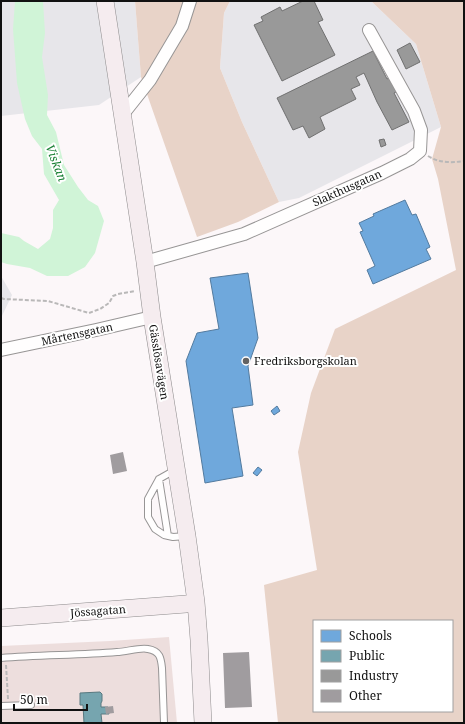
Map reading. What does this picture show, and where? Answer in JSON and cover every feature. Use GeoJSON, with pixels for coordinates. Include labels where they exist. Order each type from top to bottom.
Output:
{"type":"FeatureCollection","features":[{"type":"Feature","properties":{"kind":"street","name":"Gässlösavägen"},"geometry":{"type":"LineString","coordinates":[[105,1],[152,317],[188,536],[196,602],[203,723]]}},
{"type":"Feature","properties":{"kind":"street"},"geometry":{"type":"LineString","coordinates":[[122,114],[150,80],[182,26],[190,1]]}},
{"type":"Feature","properties":{"kind":"street"},"geometry":{"type":"LineString","coordinates":[[369,30],[414,111],[422,130],[420,151]]}},
{"type":"Feature","properties":{"kind":"street","name":"Slakthusgatan"},"geometry":{"type":"LineString","coordinates":[[145,262],[244,234],[382,173],[410,159],[420,151]]}},
{"type":"Feature","properties":{"kind":"street","name":"Mårtensgatan"},"geometry":{"type":"LineString","coordinates":[[1,350],[152,317]]}},
{"type":"Feature","properties":{"kind":"street","name":"Jössagatan"},"geometry":{"type":"LineString","coordinates":[[1,618],[196,602]]}},
{"type":"Feature","properties":{"kind":"lane"},"geometry":{"type":"LineString","coordinates":[[177,469],[159,479],[148,499],[148,517],[155,529],[164,535],[173,537],[188,536]]}},
{"type":"Feature","properties":{"kind":"lane"},"geometry":{"type":"LineString","coordinates":[[159,479],[168,536]]}},
{"type":"Feature","properties":{"kind":"lane"},"geometry":{"type":"LineString","coordinates":[[3,658],[119,652],[147,648],[155,651],[160,655],[161,659],[164,723]]}},
{"type":"Feature","properties":{"kind":"lane"},"geometry":{"type":"LineString","coordinates":[[1,706],[31,705]]}},
{"type":"Feature","properties":{"kind":"path"},"geometry":{"type":"LineString","coordinates":[[420,151],[434,160],[450,163],[464,161]]}},
{"type":"Feature","properties":{"kind":"path"},"geometry":{"type":"LineString","coordinates":[[1,298],[48,301],[89,313],[100,309],[108,303],[112,296],[140,290]]}},
{"type":"Feature","properties":{"kind":"path"},"geometry":{"type":"LineString","coordinates":[[3,658],[9,706]]}},
{"type":"Feature","properties":{"kind":"shaded area"},"geometry":{"type":"Polygon","coordinates":[[[1,1],[135,1],[141,77],[99,105],[1,116],[1,1]]]}},
{"type":"Feature","properties":{"kind":"shaded area"},"geometry":{"type":"Polygon","coordinates":[[[135,1],[230,1],[224,13],[220,68],[242,122],[279,202],[238,222],[197,237],[141,77],[135,1]]]}},
{"type":"Feature","properties":{"kind":"shaded area"},"geometry":{"type":"Polygon","coordinates":[[[230,1],[371,1],[416,44],[441,127],[299,198],[279,202],[242,122],[220,68],[224,13],[230,1]]]}},
{"type":"Feature","properties":{"kind":"shaded area"},"geometry":{"type":"Polygon","coordinates":[[[371,1],[464,1],[464,723],[278,723],[264,585],[317,570],[298,452],[311,393],[335,329],[456,270],[438,179],[432,159],[441,127],[416,44],[371,1]]]}},
{"type":"Feature","properties":{"kind":"shaded area"},"geometry":{"type":"Polygon","coordinates":[[[1,276],[12,295],[1,318],[1,276]]]}},
{"type":"Feature","properties":{"kind":"shaded area"},"geometry":{"type":"Polygon","coordinates":[[[169,637],[177,723],[1,723],[1,646],[169,637]]]}},
{"type":"Feature","properties":{"kind":"water","name":"Viskan"},"geometry":{"type":"Polygon","coordinates":[[[15,1],[43,1],[45,33],[42,57],[48,95],[47,115],[56,132],[64,165],[88,200],[98,206],[104,221],[95,253],[85,267],[68,276],[47,276],[30,268],[1,262],[1,233],[19,237],[38,249],[50,239],[53,228],[53,210],[59,200],[44,174],[42,149],[32,136],[25,119],[17,83],[13,29],[15,1]]]}},
{"type":"Feature","properties":{"kind":"building: Schools"},"geometry":{"type":"Polygon","coordinates":[[[405,200],[412,215],[416,214],[430,247],[426,249],[431,259],[373,284],[367,270],[375,266],[360,232],[363,231],[359,223],[374,216],[373,214],[405,200]]]}},
{"type":"Feature","properties":{"kind":"building: Schools"},"geometry":{"type":"Polygon","coordinates":[[[248,273],[258,338],[248,366],[253,405],[232,408],[243,476],[205,483],[186,361],[197,333],[219,329],[210,278],[248,273]]]}},
{"type":"Feature","properties":{"kind":"building: Schools"},"geometry":{"type":"Polygon","coordinates":[[[277,406],[280,411],[274,415],[271,411],[277,406]]]}},
{"type":"Feature","properties":{"kind":"building: Schools"},"geometry":{"type":"Polygon","coordinates":[[[258,467],[262,470],[257,476],[253,473],[258,467]]]}},
{"type":"Feature","properties":{"kind":"building: Public"},"geometry":{"type":"Polygon","coordinates":[[[100,692],[102,694],[101,707],[108,707],[109,714],[101,714],[102,723],[84,723],[83,705],[80,705],[80,693],[100,692]]]}},
{"type":"Feature","properties":{"kind":"building: Industry"},"geometry":{"type":"Polygon","coordinates":[[[303,1],[314,1],[323,20],[318,22],[335,55],[282,81],[254,25],[263,21],[261,17],[280,7],[282,11],[303,1]]]}},
{"type":"Feature","properties":{"kind":"building: Industry"},"geometry":{"type":"Polygon","coordinates":[[[410,43],[420,62],[406,69],[397,50],[410,43]]]}},
{"type":"Feature","properties":{"kind":"building: Industry"},"geometry":{"type":"Polygon","coordinates":[[[373,51],[387,79],[391,77],[398,91],[394,93],[409,122],[392,130],[364,73],[356,77],[360,85],[351,89],[356,99],[320,117],[325,129],[309,138],[303,126],[293,130],[277,98],[373,51]]]}},
{"type":"Feature","properties":{"kind":"building: Industry"},"geometry":{"type":"Polygon","coordinates":[[[384,139],[386,145],[381,147],[379,140],[384,139]]]}},
{"type":"Feature","properties":{"kind":"building: Other"},"geometry":{"type":"Polygon","coordinates":[[[123,452],[127,471],[113,474],[110,455],[123,452]]]}},
{"type":"Feature","properties":{"kind":"building: Other"},"geometry":{"type":"Polygon","coordinates":[[[249,652],[252,707],[225,708],[223,653],[249,652]]]}},
{"type":"Feature","properties":{"kind":"building: Other"},"geometry":{"type":"Polygon","coordinates":[[[113,706],[114,713],[106,714],[105,707],[113,706]]]}},
{"type":"Feature","properties":{"kind":"place","name":"Fredriksborgskolan"},"geometry":{"type":"Point","coordinates":[246,361]}}]}
